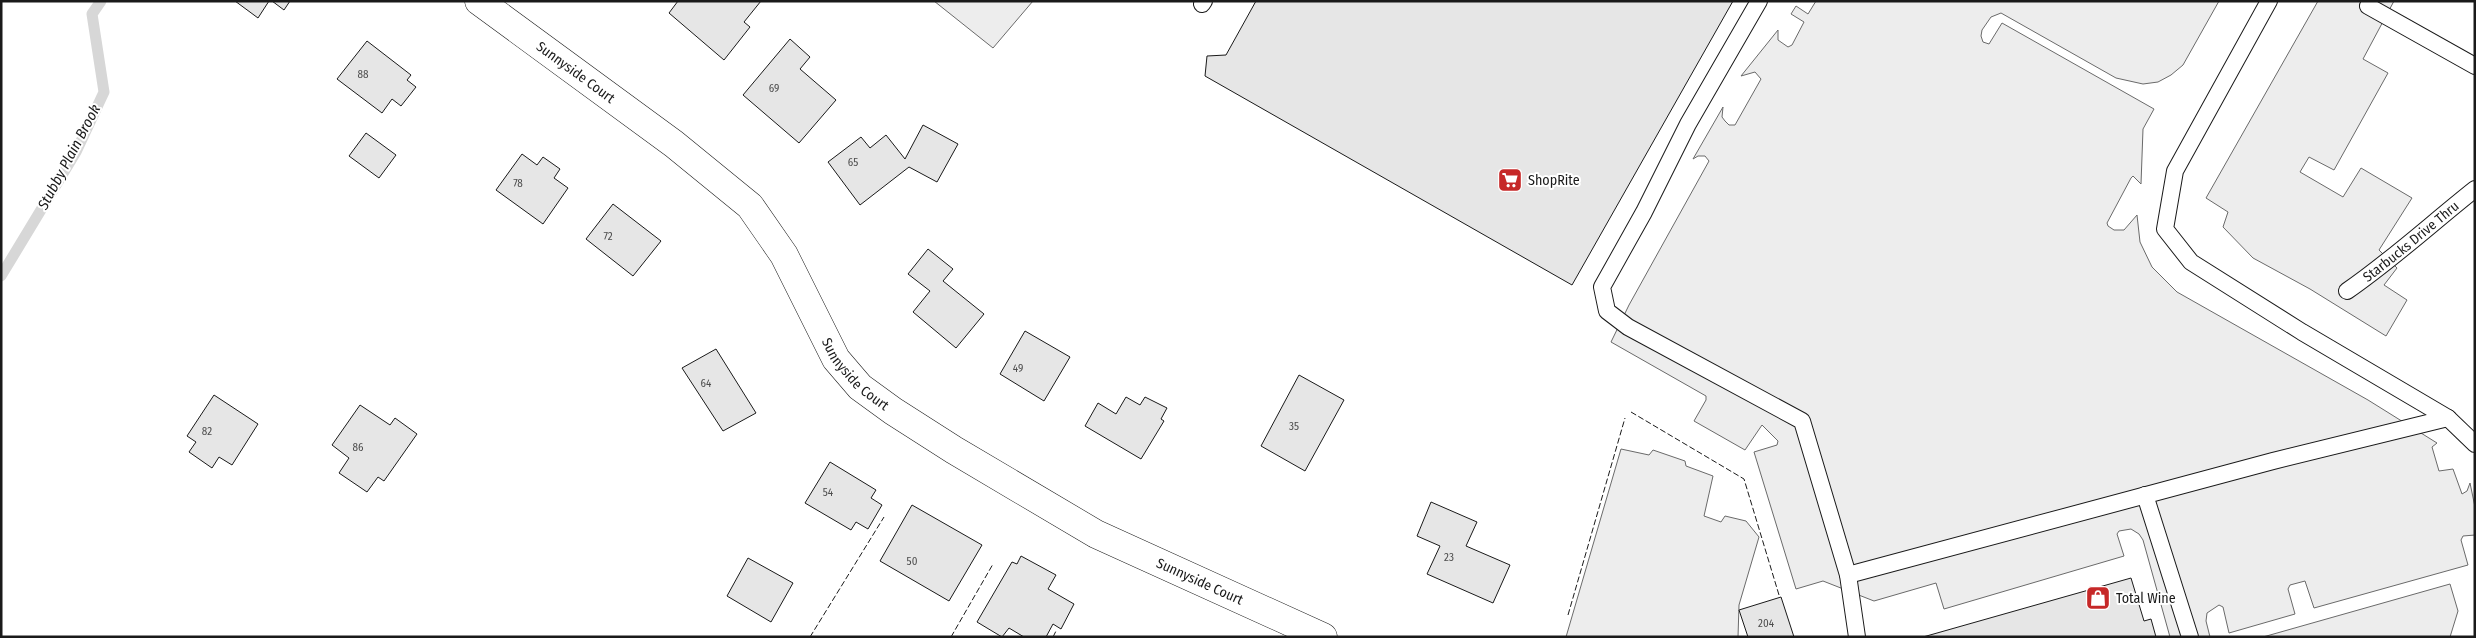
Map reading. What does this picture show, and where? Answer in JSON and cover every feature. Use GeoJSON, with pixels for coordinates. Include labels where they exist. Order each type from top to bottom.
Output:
{"type":"FeatureCollection","features":[{"type":"Feature","properties":{"kind":"street","name":"Sunnyside Court"},"geometry":{"type":"LineString","coordinates":[[479,1],[674,144],[750,206],[784,255],[836,359],[860,388],[954,450],[1096,534],[1323,637]]}},
{"type":"Feature","properties":{"kind":"lane"},"geometry":{"type":"LineString","coordinates":[[1759,1],[1688,124],[1644,212],[1602,287],[1607,311],[1628,327],[1802,421],[1848,575],[1858,637]]}},
{"type":"Feature","properties":{"kind":"lane"},"geometry":{"type":"LineString","coordinates":[[2269,1],[2175,171],[2165,229],[2192,262],[2302,332],[2448,418],[2475,444]]}},
{"type":"Feature","properties":{"kind":"lane"},"geometry":{"type":"LineString","coordinates":[[2368,6],[2475,66]]}},
{"type":"Feature","properties":{"kind":"lane","name":"Starbucks Drive Thru"},"geometry":{"type":"LineString","coordinates":[[2347,291],[2384,265],[2408,242],[2475,189]]}},
{"type":"Feature","properties":{"kind":"lane"},"geometry":{"type":"LineString","coordinates":[[1848,575],[2273,461],[2448,418]]}},
{"type":"Feature","properties":{"kind":"lane"},"geometry":{"type":"LineString","coordinates":[[2145,495],[2190,637]]}},
{"type":"Feature","properties":{"kind":"shaded area"},"geometry":{"type":"Polygon","coordinates":[[[934,1],[1033,1],[993,48],[934,1]]]}},
{"type":"Feature","properties":{"kind":"shaded area"},"geometry":{"type":"Polygon","coordinates":[[[1816,1],[2219,1],[2183,65],[2171,75],[2158,82],[2143,84],[2116,78],[2001,13],[1991,17],[1982,30],[1981,36],[1983,42],[1989,44],[2002,23],[2154,109],[2143,129],[2141,184],[2133,176],[2131,178],[2107,223],[2108,226],[2114,230],[2124,230],[2137,215],[2140,242],[2152,267],[2177,292],[2368,400],[2437,443],[2432,447],[2439,471],[2453,469],[2462,494],[2467,491],[2470,483],[2475,507],[2475,535],[2463,536],[2461,540],[2468,565],[2314,608],[2305,581],[2290,585],[2288,589],[2295,614],[2229,633],[2223,607],[2219,605],[2207,613],[2206,621],[2210,637],[2170,637],[2143,540],[2139,534],[2131,529],[2119,531],[2117,534],[2124,556],[1944,609],[1936,583],[1874,601],[1823,581],[1796,589],[1754,452],[1777,445],[1778,441],[1762,425],[1745,450],[1694,421],[1706,400],[1706,396],[1611,342],[1629,305],[1709,161],[1705,156],[1698,156],[1693,159],[1723,107],[1722,117],[1729,125],[1735,125],[1761,79],[1755,72],[1741,76],[1778,30],[1778,40],[1788,47],[1792,45],[1804,22],[1791,14],[1796,6],[1808,14],[1816,1]]]}},
{"type":"Feature","properties":{"kind":"shaded area"},"geometry":{"type":"Polygon","coordinates":[[[2318,1],[2394,1],[2363,59],[2388,73],[2334,170],[2309,157],[2300,172],[2343,197],[2361,168],[2412,198],[2379,250],[2397,268],[2384,285],[2407,300],[2386,336],[2310,289],[2253,258],[2223,227],[2228,212],[2206,198],[2318,1]]]}},
{"type":"Feature","properties":{"kind":"shaded area"},"geometry":{"type":"Polygon","coordinates":[[[1621,449],[1649,455],[1653,450],[1685,461],[1686,466],[1713,476],[1704,516],[1721,522],[1725,516],[1746,521],[1759,537],[1739,605],[1738,637],[1566,637],[1621,449]]]}},
{"type":"Feature","properties":{"kind":"shaded area"},"geometry":{"type":"Polygon","coordinates":[[[2450,584],[2458,611],[2450,637],[2263,637],[2450,584]]]}},
{"type":"Feature","properties":{"kind":"building"},"geometry":{"type":"Polygon","coordinates":[[[235,1],[269,1],[258,18],[235,1]]]}},
{"type":"Feature","properties":{"kind":"building"},"geometry":{"type":"Polygon","coordinates":[[[272,1],[290,1],[284,10],[272,1]]]}},
{"type":"Feature","properties":{"kind":"building"},"geometry":{"type":"Polygon","coordinates":[[[678,1],[761,1],[744,22],[750,27],[724,60],[669,13],[678,1]]]}},
{"type":"Feature","properties":{"kind":"building","name":"ShopRite"},"geometry":{"type":"Polygon","coordinates":[[[1256,1],[1733,1],[1572,285],[1205,76],[1207,56],[1226,55],[1256,1]]]}},
{"type":"Feature","properties":{"kind":"building"},"geometry":{"type":"Polygon","coordinates":[[[790,39],[810,57],[800,69],[836,100],[799,143],[743,95],[790,39]]]}},
{"type":"Feature","properties":{"kind":"building"},"geometry":{"type":"Polygon","coordinates":[[[367,41],[411,75],[407,80],[416,87],[401,106],[392,99],[382,113],[337,79],[367,41]]]}},
{"type":"Feature","properties":{"kind":"building"},"geometry":{"type":"Polygon","coordinates":[[[923,125],[958,144],[937,182],[909,167],[860,205],[828,162],[861,137],[870,148],[886,135],[905,159],[923,125]]]}},
{"type":"Feature","properties":{"kind":"building"},"geometry":{"type":"Polygon","coordinates":[[[366,133],[396,155],[379,178],[349,156],[366,133]]]}},
{"type":"Feature","properties":{"kind":"building"},"geometry":{"type":"Polygon","coordinates":[[[522,154],[537,165],[543,157],[560,169],[554,178],[568,188],[543,224],[496,190],[522,154]]]}},
{"type":"Feature","properties":{"kind":"building"},"geometry":{"type":"Polygon","coordinates":[[[613,204],[661,241],[633,276],[586,239],[613,204]]]}},
{"type":"Feature","properties":{"kind":"building"},"geometry":{"type":"Polygon","coordinates":[[[928,249],[953,269],[943,281],[984,314],[956,348],[913,312],[930,291],[908,274],[928,249]]]}},
{"type":"Feature","properties":{"kind":"building"},"geometry":{"type":"Polygon","coordinates":[[[1025,331],[1070,357],[1044,401],[1000,374],[1025,331]]]}},
{"type":"Feature","properties":{"kind":"building"},"geometry":{"type":"Polygon","coordinates":[[[716,349],[756,413],[723,431],[682,368],[716,349]]]}},
{"type":"Feature","properties":{"kind":"building"},"geometry":{"type":"Polygon","coordinates":[[[1299,375],[1344,400],[1305,471],[1261,446],[1299,375]]]}},
{"type":"Feature","properties":{"kind":"building"},"geometry":{"type":"Polygon","coordinates":[[[214,395],[258,424],[232,465],[219,457],[212,468],[189,452],[196,442],[187,436],[214,395]]]}},
{"type":"Feature","properties":{"kind":"building"},"geometry":{"type":"Polygon","coordinates":[[[1126,397],[1140,405],[1145,397],[1167,408],[1161,419],[1164,421],[1141,459],[1085,426],[1098,403],[1116,414],[1126,397]]]}},
{"type":"Feature","properties":{"kind":"building"},"geometry":{"type":"Polygon","coordinates":[[[360,405],[390,425],[395,418],[417,434],[384,481],[378,477],[367,492],[339,473],[349,458],[332,445],[360,405]]]}},
{"type":"Feature","properties":{"kind":"building"},"geometry":{"type":"Polygon","coordinates":[[[830,462],[876,490],[871,498],[882,505],[868,529],[856,522],[851,530],[805,503],[830,462]]]}},
{"type":"Feature","properties":{"kind":"building"},"geometry":{"type":"Polygon","coordinates":[[[1431,502],[1477,522],[1466,546],[1510,565],[1493,603],[1427,574],[1440,546],[1417,536],[1431,502]]]}},
{"type":"Feature","properties":{"kind":"building"},"geometry":{"type":"Polygon","coordinates":[[[912,505],[982,545],[949,601],[880,561],[912,505]]]}},
{"type":"Feature","properties":{"kind":"building"},"geometry":{"type":"Polygon","coordinates":[[[1021,556],[1056,575],[1048,589],[1074,604],[1061,629],[1053,624],[1046,637],[1024,637],[1009,628],[1002,637],[977,622],[1012,562],[1017,564],[1021,556]]]}},
{"type":"Feature","properties":{"kind":"building"},"geometry":{"type":"Polygon","coordinates":[[[748,558],[793,583],[771,622],[727,596],[748,558]]]}},
{"type":"Feature","properties":{"kind":"building","name":"Total Wine"},"geometry":{"type":"Polygon","coordinates":[[[2131,578],[2144,621],[2151,619],[2156,637],[1923,637],[2131,578]]]}},
{"type":"Feature","properties":{"kind":"building"},"geometry":{"type":"Polygon","coordinates":[[[1781,597],[1794,637],[1748,637],[1739,610],[1781,597]]]}},
{"type":"Feature","properties":{"kind":"waterway","name":"Stubby Plain Brook"},"geometry":{"type":"LineString","coordinates":[[1,276],[76,152],[104,92],[92,14],[101,1]]}},
{"type":"Feature","properties":{"kind":"fence"},"geometry":{"type":"LineString","coordinates":[[1631,412],[1744,479],[1779,595]]}},
{"type":"Feature","properties":{"kind":"fence"},"geometry":{"type":"LineString","coordinates":[[1568,615],[1625,418]]}},
{"type":"Feature","properties":{"kind":"fence"},"geometry":{"type":"LineString","coordinates":[[810,637],[884,517]]}},
{"type":"Feature","properties":{"kind":"fence"},"geometry":{"type":"LineString","coordinates":[[951,637],[993,564]]}},
{"type":"Feature","properties":{"kind":"fence"},"geometry":{"type":"LineString","coordinates":[[1053,637],[1056,631]]}},
{"type":"Feature","properties":{"kind":"place","name":"ShopRite"},"geometry":{"type":"Point","coordinates":[1510,180]}},
{"type":"Feature","properties":{"kind":"place","name":"Total Wine"},"geometry":{"type":"Point","coordinates":[2098,598]}}]}
